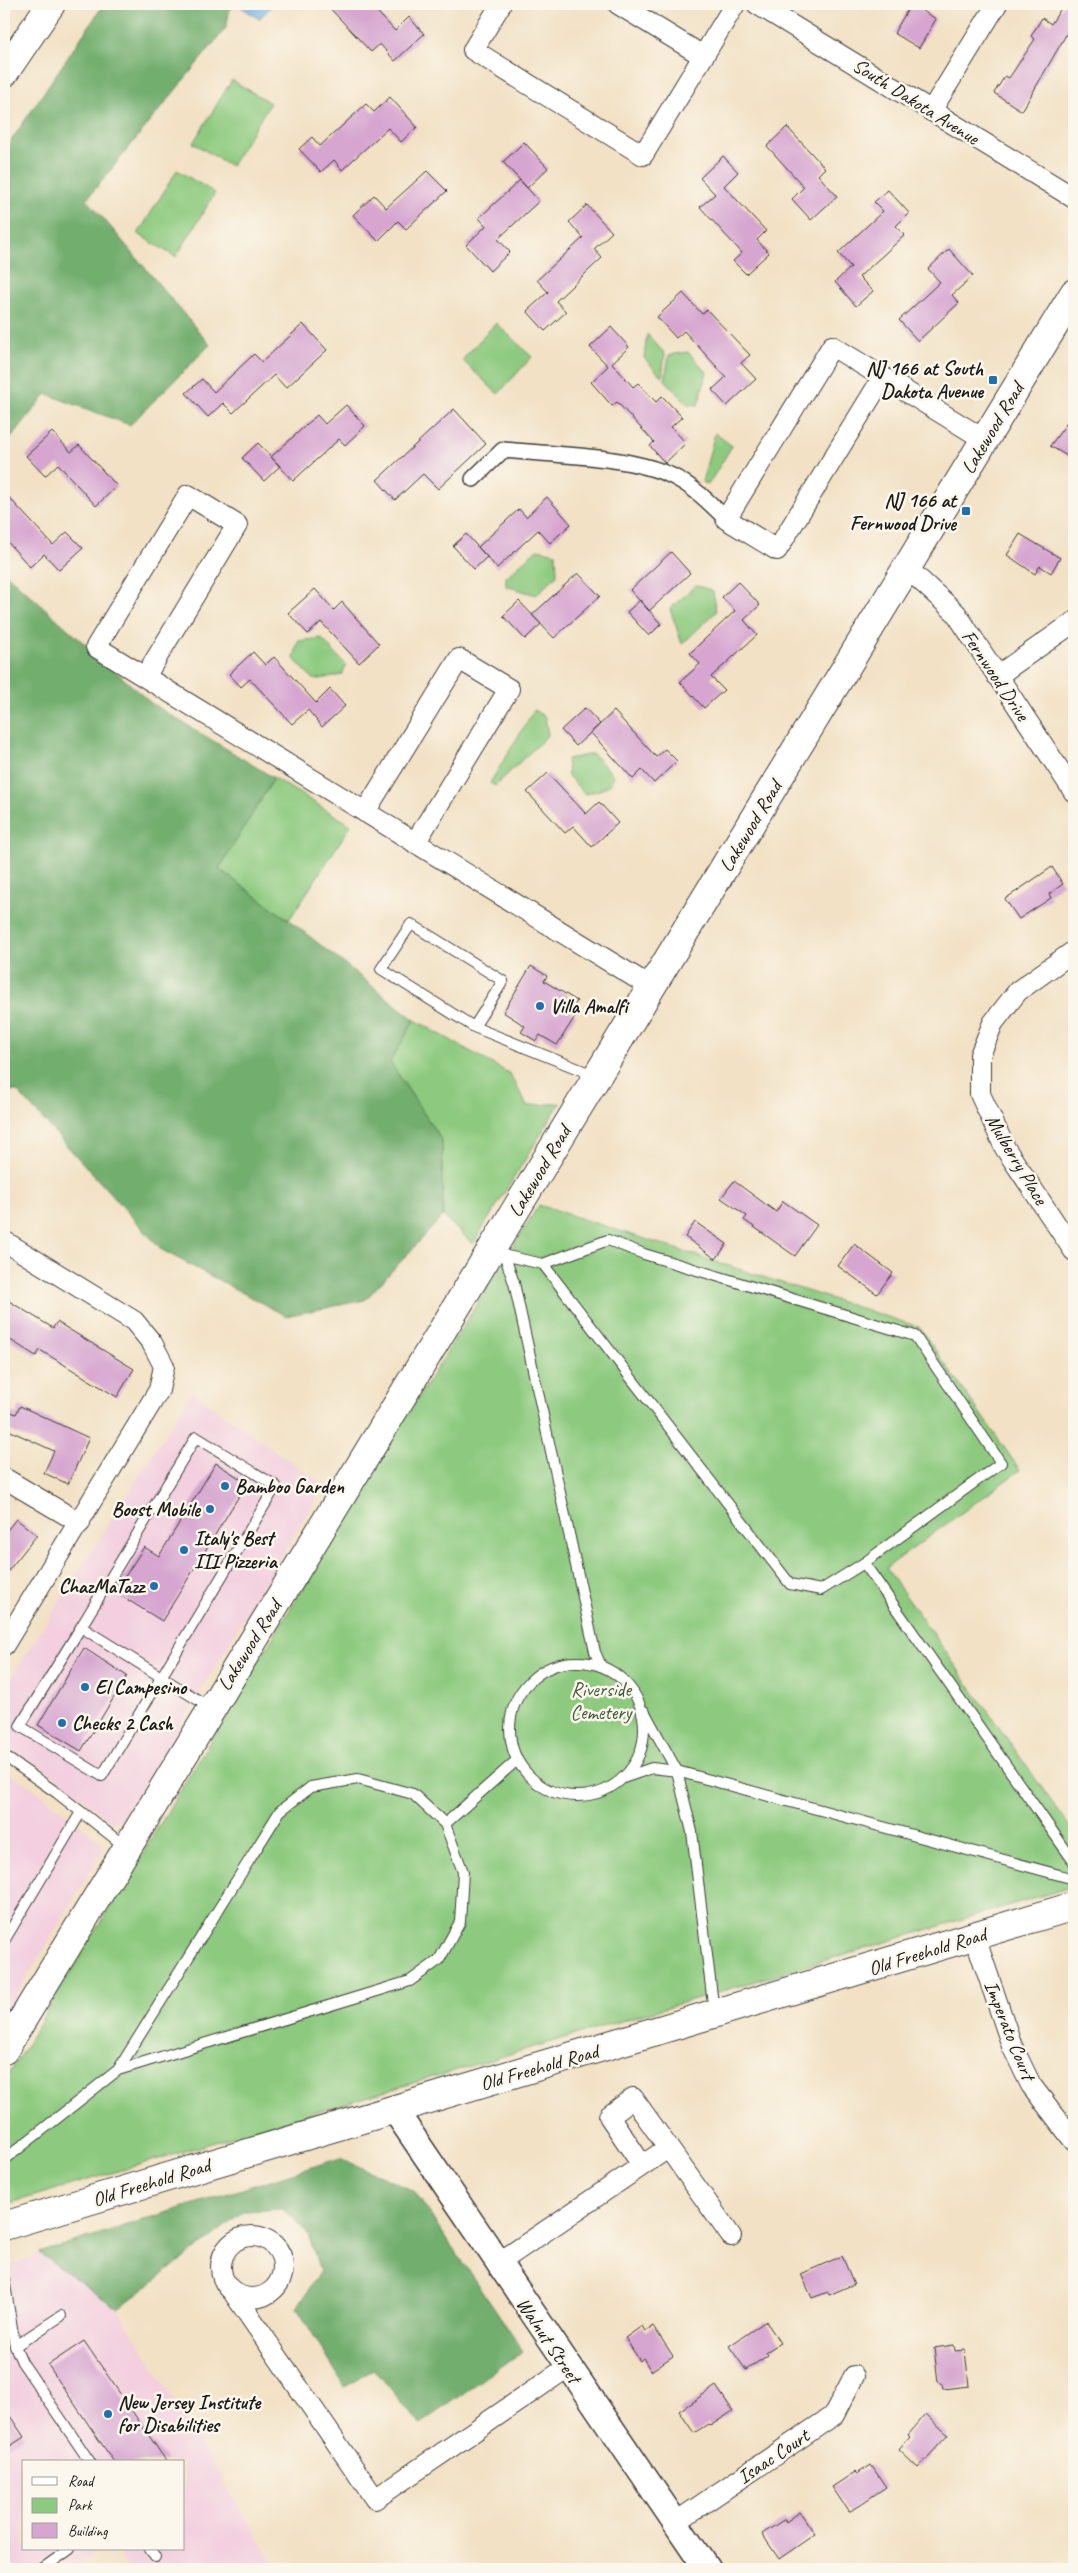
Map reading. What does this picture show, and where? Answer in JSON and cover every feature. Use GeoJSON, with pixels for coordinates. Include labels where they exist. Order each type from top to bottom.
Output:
{"type":"FeatureCollection","features":[{"type":"Feature","properties":{"kind":"main road"},"geometry":{"type":"LineString","coordinates":[[4,74],[52,4]]}},
{"type":"Feature","properties":{"kind":"main road","name":"Lakewood Road"},"geometry":{"type":"LineString","coordinates":[[4,2050],[211,1708],[501,1250],[597,1076],[1074,293]]}},
{"type":"Feature","properties":{"kind":"main road","name":"Old Freehold Road"},"geometry":{"type":"LineString","coordinates":[[4,2226],[715,2015],[1074,1906]]}},
{"type":"Feature","properties":{"kind":"street"},"geometry":{"type":"LineString","coordinates":[[501,4],[473,50],[643,155],[735,4]]}},
{"type":"Feature","properties":{"kind":"street"},"geometry":{"type":"LineString","coordinates":[[618,4],[703,56]]}},
{"type":"Feature","properties":{"kind":"street","name":"South Dakota Avenue"},"geometry":{"type":"LineString","coordinates":[[757,4],[1074,198]]}},
{"type":"Feature","properties":{"kind":"street"},"geometry":{"type":"LineString","coordinates":[[931,111],[996,4]]}},
{"type":"Feature","properties":{"kind":"street"},"geometry":{"type":"LineString","coordinates":[[726,519],[832,346],[985,440]]}},
{"type":"Feature","properties":{"kind":"street"},"geometry":{"type":"LineString","coordinates":[[473,479],[503,450],[633,463],[673,476],[703,497],[726,519],[777,550],[883,377]]}},
{"type":"Feature","properties":{"kind":"street"},"geometry":{"type":"LineString","coordinates":[[145,677],[237,525],[188,496],[96,647],[651,987]]}},
{"type":"Feature","properties":{"kind":"street","name":"Fernwood Drive"},"geometry":{"type":"LineString","coordinates":[[907,568],[956,614],[1074,792]]}},
{"type":"Feature","properties":{"kind":"street"},"geometry":{"type":"LineString","coordinates":[[997,676],[1074,622]]}},
{"type":"Feature","properties":{"kind":"street"},"geometry":{"type":"LineString","coordinates":[[365,812],[459,659],[509,689],[415,843]]}},
{"type":"Feature","properties":{"kind":"street","name":"Mulberry Place"},"geometry":{"type":"LineString","coordinates":[[1074,951],[1018,991],[993,1023],[980,1055],[980,1094],[1005,1148],[1074,1251]]}},
{"type":"Feature","properties":{"kind":"street"},"geometry":{"type":"LineString","coordinates":[[4,1241],[134,1321],[152,1343],[164,1366],[159,1390],[4,1646]]}},
{"type":"Feature","properties":{"kind":"street"},"geometry":{"type":"LineString","coordinates":[[4,1478],[80,1523]]}},
{"type":"Feature","properties":{"kind":"street","name":"Imperato Court"},"geometry":{"type":"LineString","coordinates":[[975,1937],[1012,2046],[1031,2086],[1074,2141]]}},
{"type":"Feature","properties":{"kind":"street"},"geometry":{"type":"LineString","coordinates":[[642,2165],[609,2116],[633,2098],[732,2236]]}},
{"type":"Feature","properties":{"kind":"street","name":"Walnut Street"},"geometry":{"type":"LineString","coordinates":[[394,2109],[497,2264],[707,2569]]}},
{"type":"Feature","properties":{"kind":"street"},"geometry":{"type":"LineString","coordinates":[[497,2264],[668,2148]]}},
{"type":"Feature","properties":{"kind":"street"},"geometry":{"type":"LineString","coordinates":[[233,2292],[375,2499],[568,2367]]}},
{"type":"Feature","properties":{"kind":"street","name":"Isaac Court"},"geometry":{"type":"LineString","coordinates":[[676,2522],[834,2415],[854,2376]]}},
{"type":"Feature","properties":{"kind":"lane"},"geometry":{"type":"LineString","coordinates":[[474,1027],[503,981],[411,924],[381,969],[474,1027],[597,1076]]}},
{"type":"Feature","properties":{"kind":"lane"},"geometry":{"type":"LineString","coordinates":[[501,1250],[543,1264],[790,1584],[821,1590],[864,1563],[1001,1464],[915,1336],[644,1254],[608,1240],[543,1264]]}},
{"type":"Feature","properties":{"kind":"lane"},"geometry":{"type":"LineString","coordinates":[[501,1250],[595,1652],[601,1666]]}},
{"type":"Feature","properties":{"kind":"lane"},"geometry":{"type":"LineString","coordinates":[[196,1437],[276,1486],[102,1776],[20,1726],[81,1627],[196,1437]]}},
{"type":"Feature","properties":{"kind":"lane"},"geometry":{"type":"LineString","coordinates":[[864,1563],[1074,1862]]}},
{"type":"Feature","properties":{"kind":"lane"},"geometry":{"type":"LineString","coordinates":[[81,1627],[211,1708]]}},
{"type":"Feature","properties":{"kind":"lane"},"geometry":{"type":"LineString","coordinates":[[635,1694],[643,1715],[644,1732],[641,1749],[634,1765],[623,1778],[607,1790],[588,1796],[568,1796],[548,1790],[531,1778],[517,1760],[510,1738],[511,1714],[520,1693],[536,1676],[556,1665],[579,1662],[601,1666],[620,1678],[635,1694],[677,1770],[692,1832],[715,2015]]}},
{"type":"Feature","properties":{"kind":"lane"},"geometry":{"type":"LineString","coordinates":[[4,1756],[127,1848]]}},
{"type":"Feature","properties":{"kind":"lane"},"geometry":{"type":"LineString","coordinates":[[445,1824],[517,1760]]}},
{"type":"Feature","properties":{"kind":"lane"},"geometry":{"type":"LineString","coordinates":[[623,1778],[652,1768],[677,1770],[1074,1879]]}},
{"type":"Feature","properties":{"kind":"lane"},"geometry":{"type":"LineString","coordinates":[[4,2160],[118,2070],[280,1810],[311,1787],[358,1779],[413,1794],[445,1824],[463,1872],[460,1922],[439,1960],[410,1981],[118,2070]]}},
{"type":"Feature","properties":{"kind":"lane"},"geometry":{"type":"LineString","coordinates":[[4,1941],[80,1812]]}},
{"type":"Feature","properties":{"kind":"lane"},"geometry":{"type":"LineString","coordinates":[[4,2279],[15,2346],[22,2362],[89,2460]]}},
{"type":"Feature","properties":{"kind":"lane"},"geometry":{"type":"LineString","coordinates":[[15,2346],[61,2316]]}},
{"type":"Feature","properties":{"kind":"lane"},"geometry":{"type":"LineString","coordinates":[[42,2569],[69,2550]]}},
{"type":"Feature","properties":{"kind":"shaded area"},"geometry":{"type":"Polygon","coordinates":[[[192,1392],[324,1485],[124,1818],[120,1821],[111,1822],[55,1776],[4,1745],[4,1689],[192,1392]]]}},
{"type":"Feature","properties":{"kind":"shaded area"},"geometry":{"type":"Polygon","coordinates":[[[4,1770],[40,1793],[100,1841],[102,1851],[4,2016],[4,1770]]]}},
{"type":"Feature","properties":{"kind":"shaded area"},"geometry":{"type":"Polygon","coordinates":[[[39,2253],[118,2309],[277,2569],[129,2569],[115,2550],[185,2550],[185,2460],[22,2460],[22,2550],[98,2550],[70,2569],[4,2569],[4,2270],[39,2253]]]}},
{"type":"Feature","properties":{"kind":"green space"},"geometry":{"type":"Polygon","coordinates":[[[104,4],[231,4],[226,28],[87,199],[210,345],[130,425],[46,394],[4,447],[4,151],[104,4]]]}},
{"type":"Feature","properties":{"kind":"green space"},"geometry":{"type":"Polygon","coordinates":[[[232,80],[270,103],[231,166],[193,143],[232,80]]]}},
{"type":"Feature","properties":{"kind":"green space"},"geometry":{"type":"Polygon","coordinates":[[[177,170],[215,193],[176,257],[138,234],[177,170]]]}},
{"type":"Feature","properties":{"kind":"green space"},"geometry":{"type":"Polygon","coordinates":[[[496,323],[532,357],[498,394],[462,360],[496,323]]]}},
{"type":"Feature","properties":{"kind":"green space"},"geometry":{"type":"Polygon","coordinates":[[[647,334],[665,354],[662,377],[644,358],[647,334]]]}},
{"type":"Feature","properties":{"kind":"green space"},"geometry":{"type":"Polygon","coordinates":[[[688,352],[707,372],[698,405],[688,404],[665,380],[669,355],[688,352]]]}},
{"type":"Feature","properties":{"kind":"green space"},"geometry":{"type":"Polygon","coordinates":[[[715,433],[732,446],[708,485],[702,482],[715,433]]]}},
{"type":"Feature","properties":{"kind":"green space"},"geometry":{"type":"Polygon","coordinates":[[[537,549],[556,553],[557,575],[536,595],[506,586],[506,577],[537,549]]]}},
{"type":"Feature","properties":{"kind":"green space"},"geometry":{"type":"Polygon","coordinates":[[[4,572],[151,703],[274,778],[219,869],[289,920],[415,1020],[390,1062],[442,1141],[443,1216],[365,1300],[286,1316],[162,1250],[17,1091],[4,1090],[4,572]]]}},
{"type":"Feature","properties":{"kind":"green space"},"geometry":{"type":"Polygon","coordinates":[[[696,585],[713,591],[716,612],[682,644],[670,609],[696,585]]]}},
{"type":"Feature","properties":{"kind":"green space"},"geometry":{"type":"Polygon","coordinates":[[[321,638],[346,665],[342,675],[314,680],[294,659],[298,641],[321,638]]]}},
{"type":"Feature","properties":{"kind":"green space"},"geometry":{"type":"Polygon","coordinates":[[[534,710],[545,717],[548,735],[495,786],[490,783],[534,710]]]}},
{"type":"Feature","properties":{"kind":"green space"},"geometry":{"type":"Polygon","coordinates":[[[593,754],[614,776],[606,787],[585,794],[568,776],[567,759],[593,754]]]}},
{"type":"Feature","properties":{"kind":"green space"},"geometry":{"type":"Polygon","coordinates":[[[274,778],[351,825],[289,920],[219,869],[274,778]]]}},
{"type":"Feature","properties":{"kind":"green space"},"geometry":{"type":"Polygon","coordinates":[[[415,1020],[510,1074],[527,1106],[560,1103],[473,1244],[443,1216],[442,1141],[390,1062],[415,1020]]]}},
{"type":"Feature","properties":{"kind":"green space","name":"Riverside Cemetery"},"geometry":{"type":"Polygon","coordinates":[[[539,1205],[919,1327],[1020,1470],[886,1568],[1074,1833],[1074,1886],[4,2205],[4,2082],[418,1398],[539,1205]]]}},
{"type":"Feature","properties":{"kind":"green space"},"geometry":{"type":"Polygon","coordinates":[[[340,2158],[414,2191],[523,2351],[420,2424],[374,2369],[345,2387],[297,2308],[320,2271],[308,2234],[283,2209],[245,2211],[118,2309],[39,2253],[340,2158]]]}},
{"type":"Feature","properties":{"kind":"water"},"geometry":{"type":"Polygon","coordinates":[[[237,4],[274,4],[259,19],[237,4]]]}},
{"type":"Feature","properties":{"kind":"building"},"geometry":{"type":"Polygon","coordinates":[[[326,4],[370,4],[395,31],[409,17],[424,34],[395,61],[380,44],[371,52],[326,4]]]}},
{"type":"Feature","properties":{"kind":"building"},"geometry":{"type":"Polygon","coordinates":[[[911,4],[936,19],[919,48],[894,33],[911,4]]]}},
{"type":"Feature","properties":{"kind":"building"},"geometry":{"type":"Polygon","coordinates":[[[1064,4],[1074,4],[1074,21],[1022,111],[994,93],[1005,76],[1009,78],[1035,39],[1031,36],[1042,18],[1051,24],[1064,4]]]}},
{"type":"Feature","properties":{"kind":"building"},"geometry":{"type":"Polygon","coordinates":[[[390,97],[417,127],[401,142],[388,128],[342,170],[334,160],[321,172],[299,149],[312,137],[320,146],[366,104],[374,112],[390,97]]]}},
{"type":"Feature","properties":{"kind":"building"},"geometry":{"type":"Polygon","coordinates":[[[787,127],[825,168],[818,175],[837,196],[811,220],[792,199],[804,187],[767,146],[787,127]]]}},
{"type":"Feature","properties":{"kind":"building"},"geometry":{"type":"Polygon","coordinates":[[[524,142],[548,168],[527,188],[503,162],[524,142]]]}},
{"type":"Feature","properties":{"kind":"building"},"geometry":{"type":"Polygon","coordinates":[[[723,156],[738,172],[724,186],[766,231],[757,240],[769,253],[746,274],[733,261],[742,253],[700,207],[715,194],[700,178],[723,156]]]}},
{"type":"Feature","properties":{"kind":"building"},"geometry":{"type":"Polygon","coordinates":[[[427,171],[447,191],[406,229],[398,221],[378,241],[353,215],[374,195],[386,208],[427,171]]]}},
{"type":"Feature","properties":{"kind":"building"},"geometry":{"type":"Polygon","coordinates":[[[520,180],[539,201],[498,239],[510,252],[490,271],[466,245],[486,226],[479,218],[520,180]]]}},
{"type":"Feature","properties":{"kind":"building"},"geometry":{"type":"Polygon","coordinates":[[[888,190],[909,213],[896,226],[905,235],[859,277],[873,291],[856,306],[835,282],[851,267],[838,253],[883,211],[874,202],[888,190]]]}},
{"type":"Feature","properties":{"kind":"building"},"geometry":{"type":"Polygon","coordinates":[[[587,205],[612,232],[594,249],[602,258],[556,301],[566,312],[545,331],[527,311],[548,292],[537,280],[583,238],[569,222],[587,205]]]}},
{"type":"Feature","properties":{"kind":"building"},"geometry":{"type":"Polygon","coordinates":[[[949,249],[973,276],[952,295],[959,303],[918,341],[899,320],[940,282],[928,269],[949,249]]]}},
{"type":"Feature","properties":{"kind":"building"},"geometry":{"type":"Polygon","coordinates":[[[683,293],[702,314],[707,310],[750,355],[741,363],[756,379],[727,406],[712,390],[726,377],[684,331],[676,338],[657,317],[683,293]]]}},
{"type":"Feature","properties":{"kind":"building"},"geometry":{"type":"Polygon","coordinates":[[[303,324],[327,350],[286,388],[274,375],[233,413],[223,403],[208,417],[186,393],[202,379],[214,392],[254,354],[262,362],[303,324]]]}},
{"type":"Feature","properties":{"kind":"building"},"geometry":{"type":"Polygon","coordinates":[[[611,327],[629,347],[612,363],[633,387],[638,383],[656,402],[662,396],[682,417],[671,427],[686,443],[665,463],[650,446],[654,442],[617,402],[612,406],[591,382],[608,366],[590,347],[611,327]]]}},
{"type":"Feature","properties":{"kind":"building"},"geometry":{"type":"Polygon","coordinates":[[[346,405],[365,426],[345,445],[339,439],[293,481],[271,457],[317,415],[325,424],[346,405]]]}},
{"type":"Feature","properties":{"kind":"building"},"geometry":{"type":"Polygon","coordinates":[[[454,409],[486,444],[438,489],[423,474],[395,500],[377,480],[454,409]]]}},
{"type":"Feature","properties":{"kind":"building"},"geometry":{"type":"Polygon","coordinates":[[[1074,413],[1074,460],[1050,446],[1074,413]]]}},
{"type":"Feature","properties":{"kind":"building"},"geometry":{"type":"Polygon","coordinates":[[[52,432],[71,452],[79,445],[117,486],[96,506],[58,464],[45,476],[26,456],[52,432]]]}},
{"type":"Feature","properties":{"kind":"building"},"geometry":{"type":"Polygon","coordinates":[[[258,443],[280,466],[264,481],[242,458],[258,443]]]}},
{"type":"Feature","properties":{"kind":"building"},"geometry":{"type":"Polygon","coordinates":[[[4,492],[53,545],[67,532],[83,548],[59,570],[44,554],[30,567],[4,538],[4,492]]]}},
{"type":"Feature","properties":{"kind":"building"},"geometry":{"type":"Polygon","coordinates":[[[547,497],[571,524],[550,543],[538,530],[497,568],[478,547],[519,509],[526,517],[547,497]]]}},
{"type":"Feature","properties":{"kind":"building"},"geometry":{"type":"Polygon","coordinates":[[[466,534],[487,557],[474,569],[453,546],[466,534]]]}},
{"type":"Feature","properties":{"kind":"building"},"geometry":{"type":"Polygon","coordinates":[[[1020,534],[1060,558],[1051,573],[1040,566],[1035,574],[1007,555],[1020,534]]]}},
{"type":"Feature","properties":{"kind":"building"},"geometry":{"type":"Polygon","coordinates":[[[671,552],[690,573],[649,611],[630,590],[671,552]]]}},
{"type":"Feature","properties":{"kind":"building"},"geometry":{"type":"Polygon","coordinates":[[[578,573],[600,596],[554,638],[532,615],[578,573]]]}},
{"type":"Feature","properties":{"kind":"building"},"geometry":{"type":"Polygon","coordinates":[[[738,582],[760,605],[744,620],[757,635],[711,677],[724,690],[704,708],[680,682],[700,664],[690,653],[735,611],[722,597],[738,582]]]}},
{"type":"Feature","properties":{"kind":"building"},"geometry":{"type":"Polygon","coordinates":[[[315,589],[334,610],[342,602],[379,644],[359,663],[321,622],[308,634],[288,613],[315,589]]]}},
{"type":"Feature","properties":{"kind":"building"},"geometry":{"type":"Polygon","coordinates":[[[640,600],[661,624],[649,636],[627,612],[640,600]]]}},
{"type":"Feature","properties":{"kind":"building"},"geometry":{"type":"Polygon","coordinates":[[[519,601],[541,624],[525,639],[503,616],[519,601]]]}},
{"type":"Feature","properties":{"kind":"building"},"geometry":{"type":"Polygon","coordinates":[[[253,652],[265,665],[274,657],[316,703],[330,689],[345,706],[322,727],[308,710],[292,724],[250,679],[241,687],[229,674],[253,652]]]}},
{"type":"Feature","properties":{"kind":"building"},"geometry":{"type":"Polygon","coordinates":[[[585,708],[600,724],[576,746],[561,730],[585,708]]]}},
{"type":"Feature","properties":{"kind":"building"},"geometry":{"type":"Polygon","coordinates":[[[614,711],[656,757],[665,749],[677,761],[654,783],[642,770],[633,779],[591,733],[614,711]]]}},
{"type":"Feature","properties":{"kind":"building"},"geometry":{"type":"Polygon","coordinates":[[[548,773],[586,814],[599,802],[618,823],[592,847],[573,826],[565,833],[527,792],[548,773]]]}},
{"type":"Feature","properties":{"kind":"building"},"geometry":{"type":"Polygon","coordinates":[[[1052,867],[1063,884],[1049,894],[1051,898],[1019,919],[1005,899],[1052,867]]]}},
{"type":"Feature","properties":{"kind":"building","name":"Villa Amalfi"},"geometry":{"type":"Polygon","coordinates":[[[531,966],[547,976],[544,981],[577,1001],[570,1012],[576,1015],[557,1045],[540,1035],[536,1041],[521,1032],[525,1026],[503,1012],[531,966]]]}},
{"type":"Feature","properties":{"kind":"building"},"geometry":{"type":"Polygon","coordinates":[[[734,1181],[776,1212],[783,1201],[817,1225],[795,1256],[744,1220],[747,1216],[721,1198],[734,1181]]]}},
{"type":"Feature","properties":{"kind":"building"},"geometry":{"type":"Polygon","coordinates":[[[695,1222],[727,1244],[716,1259],[685,1237],[695,1222]]]}},
{"type":"Feature","properties":{"kind":"building"},"geometry":{"type":"Polygon","coordinates":[[[854,1244],[893,1273],[877,1294],[838,1266],[854,1244]]]}},
{"type":"Feature","properties":{"kind":"building"},"geometry":{"type":"Polygon","coordinates":[[[4,1298],[53,1328],[57,1322],[134,1369],[117,1397],[40,1350],[36,1356],[4,1336],[4,1298]]]}},
{"type":"Feature","properties":{"kind":"building"},"geometry":{"type":"Polygon","coordinates":[[[20,1406],[89,1438],[68,1484],[44,1473],[54,1451],[4,1428],[4,1409],[16,1414],[20,1406]]]}},
{"type":"Feature","properties":{"kind":"building"},"geometry":{"type":"Polygon","coordinates":[[[216,1463],[247,1483],[162,1621],[115,1592],[144,1547],[159,1556],[216,1463]]]}},
{"type":"Feature","properties":{"kind":"building"},"geometry":{"type":"Polygon","coordinates":[[[16,1519],[37,1535],[4,1576],[4,1534],[16,1519]]]}},
{"type":"Feature","properties":{"kind":"building"},"geometry":{"type":"Polygon","coordinates":[[[84,1648],[127,1676],[81,1751],[38,1725],[84,1648]]]}},
{"type":"Feature","properties":{"kind":"building"},"geometry":{"type":"Polygon","coordinates":[[[842,2256],[854,2284],[829,2295],[828,2292],[812,2298],[801,2274],[842,2256]]]}},
{"type":"Feature","properties":{"kind":"building"},"geometry":{"type":"Polygon","coordinates":[[[766,2321],[780,2343],[766,2352],[768,2355],[746,2370],[729,2346],[766,2321]]]}},
{"type":"Feature","properties":{"kind":"building"},"geometry":{"type":"Polygon","coordinates":[[[642,2326],[645,2331],[653,2326],[673,2356],[651,2371],[643,2358],[640,2361],[625,2338],[642,2326]]]}},
{"type":"Feature","properties":{"kind":"building","name":"New Jersey Institute for Disabilities"},"geometry":{"type":"Polygon","coordinates":[[[84,2341],[166,2460],[113,2460],[48,2365],[84,2341]]]}},
{"type":"Feature","properties":{"kind":"building"},"geometry":{"type":"Polygon","coordinates":[[[954,2345],[955,2351],[965,2350],[969,2386],[943,2389],[942,2384],[938,2382],[934,2348],[954,2345]]]}},
{"type":"Feature","properties":{"kind":"building"},"geometry":{"type":"Polygon","coordinates":[[[716,2386],[733,2411],[710,2426],[708,2424],[694,2433],[679,2411],[716,2386]]]}},
{"type":"Feature","properties":{"kind":"building"},"geometry":{"type":"Polygon","coordinates":[[[4,2407],[24,2437],[4,2450],[4,2407]]]}},
{"type":"Feature","properties":{"kind":"building"},"geometry":{"type":"Polygon","coordinates":[[[926,2414],[948,2435],[918,2468],[899,2450],[910,2437],[908,2435],[926,2414]]]}},
{"type":"Feature","properties":{"kind":"building"},"geometry":{"type":"Polygon","coordinates":[[[871,2465],[886,2487],[849,2512],[832,2487],[855,2472],[857,2474],[871,2465]]]}},
{"type":"Feature","properties":{"kind":"building"},"geometry":{"type":"Polygon","coordinates":[[[800,2512],[815,2534],[779,2559],[762,2534],[785,2519],[786,2522],[800,2512]]]}},
{"type":"Feature","properties":{"kind":"place","name":"NJ 166 at South Dakota Avenue"},"geometry":{"type":"Point","coordinates":[993,380]}},
{"type":"Feature","properties":{"kind":"place","name":"NJ 166 at Fernwood Drive"},"geometry":{"type":"Point","coordinates":[966,511]}},
{"type":"Feature","properties":{"kind":"place","name":"Villa Amalfi"},"geometry":{"type":"Point","coordinates":[540,1006]}},
{"type":"Feature","properties":{"kind":"place","name":"Bamboo Garden"},"geometry":{"type":"Point","coordinates":[225,1486]}},
{"type":"Feature","properties":{"kind":"place","name":"Boost Mobile"},"geometry":{"type":"Point","coordinates":[210,1509]}},
{"type":"Feature","properties":{"kind":"place","name":"Italy's Best III Pizzeria"},"geometry":{"type":"Point","coordinates":[184,1550]}},
{"type":"Feature","properties":{"kind":"place","name":"ChazMaTazz"},"geometry":{"type":"Point","coordinates":[154,1586]}},
{"type":"Feature","properties":{"kind":"place","name":"El Campesino"},"geometry":{"type":"Point","coordinates":[85,1687]}},
{"type":"Feature","properties":{"kind":"place","name":"Checks 2 Cash"},"geometry":{"type":"Point","coordinates":[62,1723]}},
{"type":"Feature","properties":{"kind":"place","name":"New Jersey Institute for Disabilities"},"geometry":{"type":"Point","coordinates":[108,2414]}}]}
